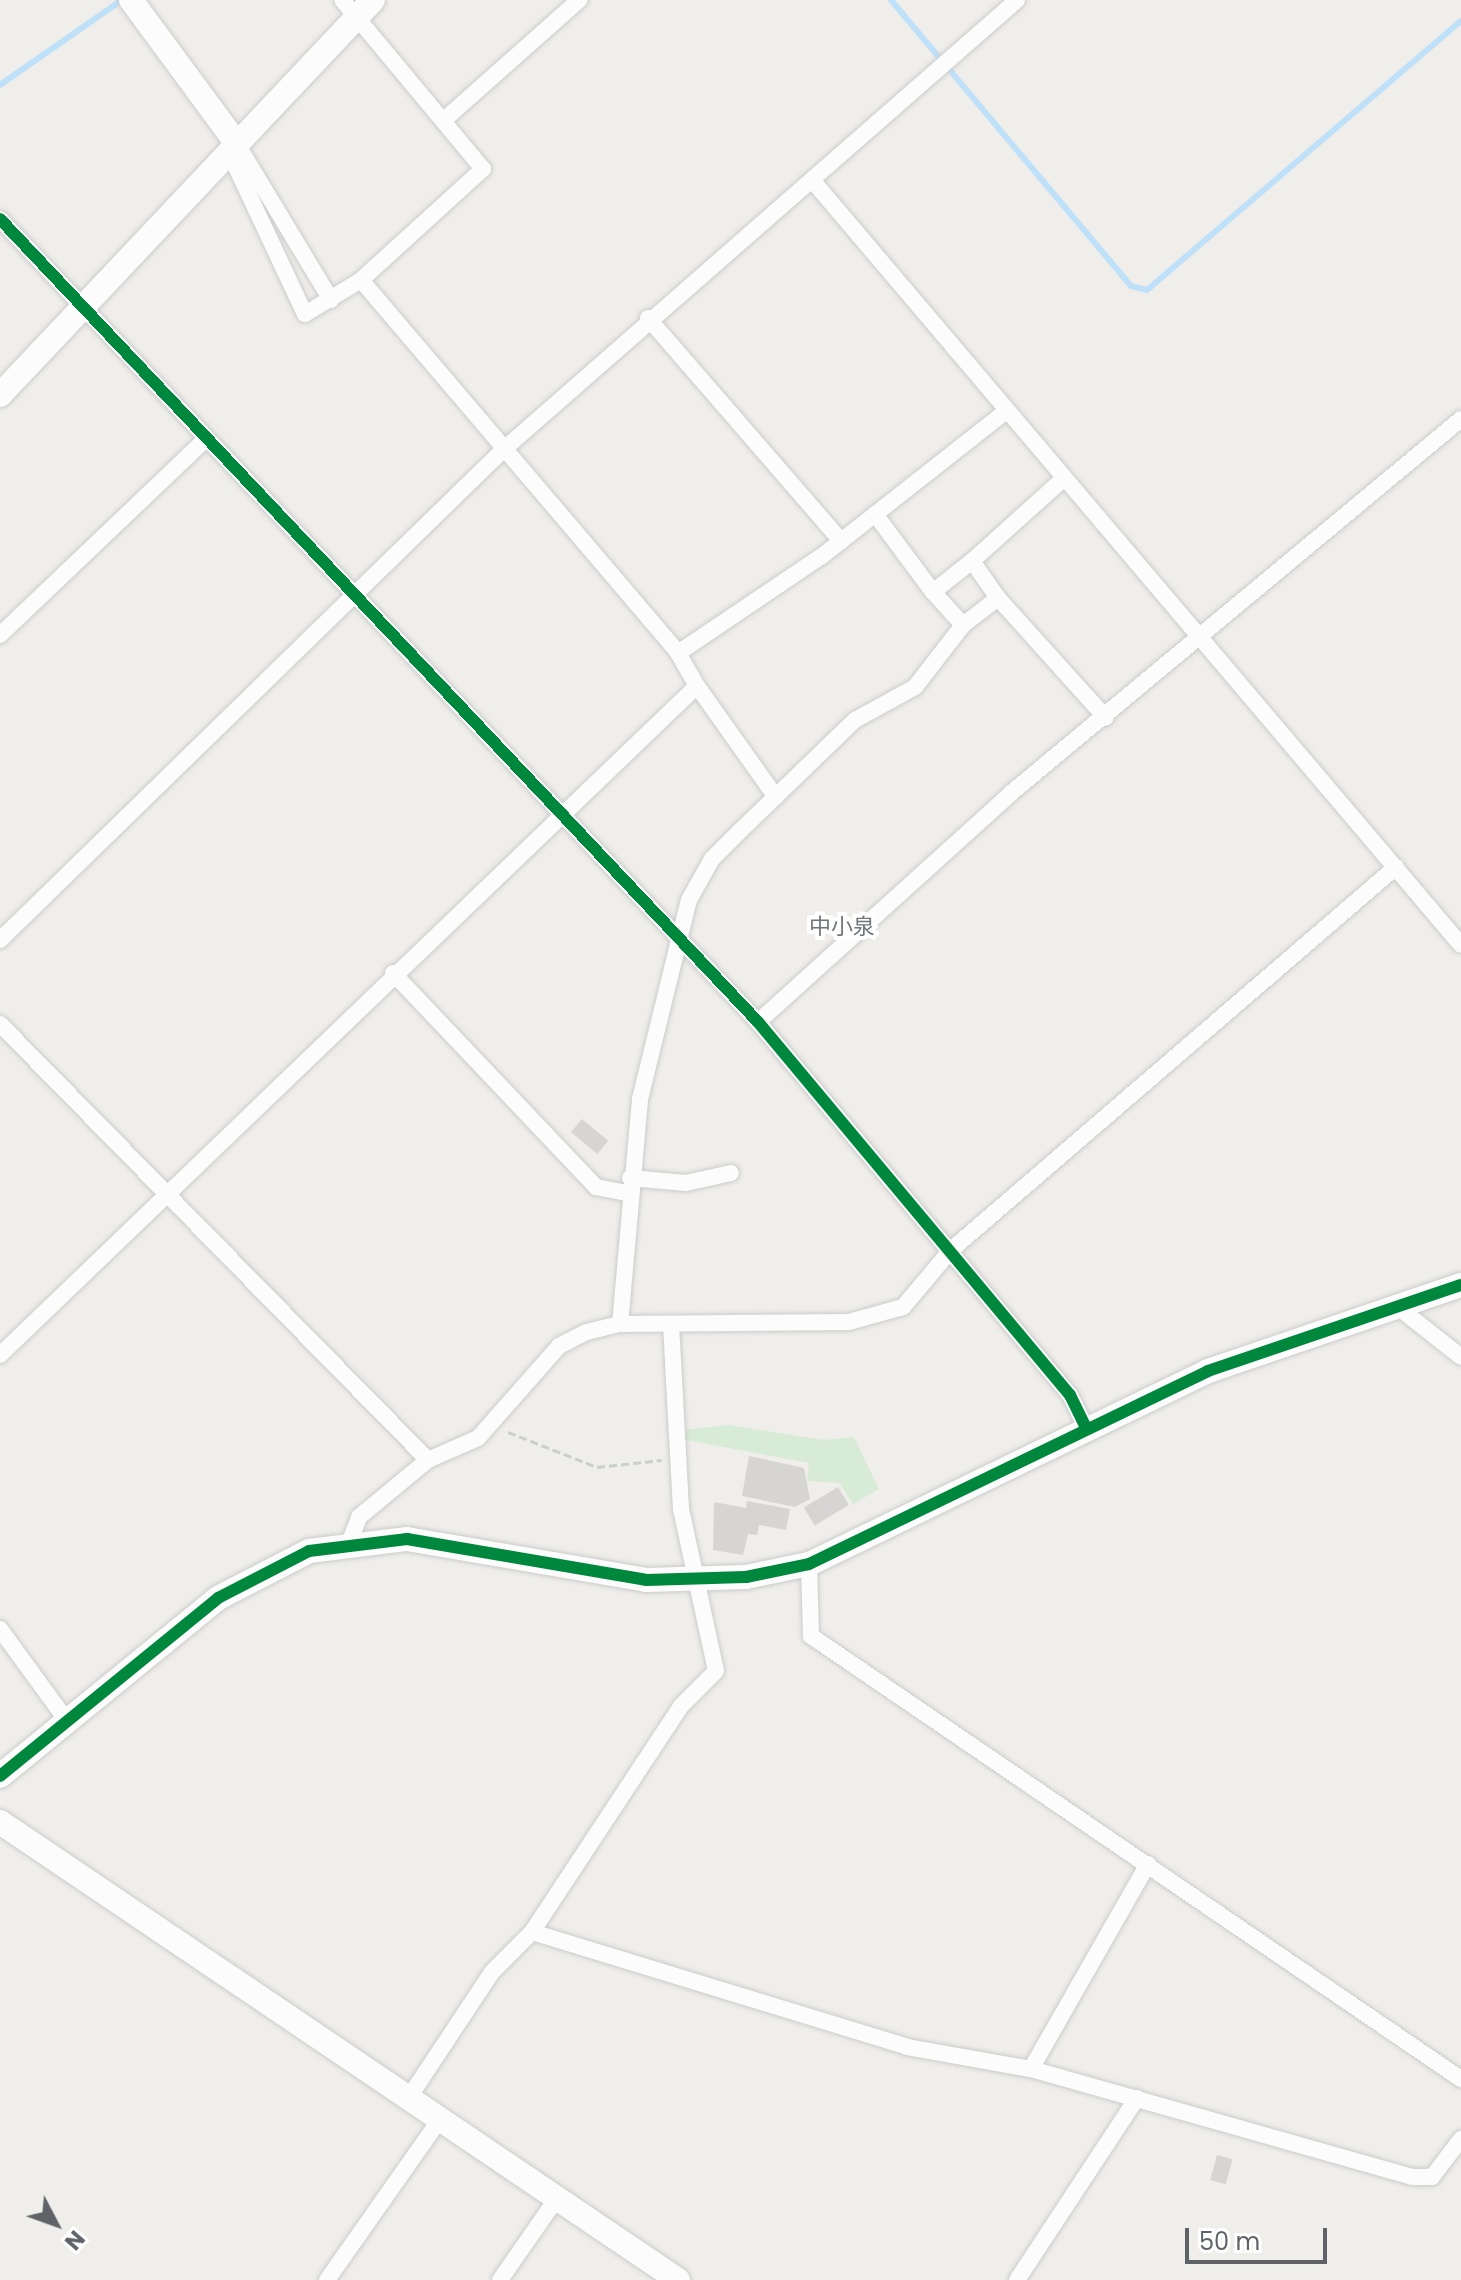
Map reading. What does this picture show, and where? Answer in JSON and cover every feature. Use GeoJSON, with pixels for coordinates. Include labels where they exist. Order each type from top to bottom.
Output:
{"type":"FeatureCollection","features":[{"type":"Feature","properties":{"kind":"street"},"geometry":{"type":"LineString","coordinates":[[131,0],[233,148],[331,300]]}},
{"type":"Feature","properties":{"kind":"street"},"geometry":{"type":"LineString","coordinates":[[444,120],[579,0]]}},
{"type":"Feature","properties":{"kind":"street"},"geometry":{"type":"LineString","coordinates":[[0,940],[503,450],[648,318],[812,180],[1017,0]]}},
{"type":"Feature","properties":{"kind":"street"},"geometry":{"type":"LineString","coordinates":[[0,395],[233,148],[357,6],[483,169],[361,280],[305,314],[233,148]]}},
{"type":"Feature","properties":{"kind":"street"},"geometry":{"type":"LineString","coordinates":[[812,180],[1062,480],[1205,639],[1461,945]]}},
{"type":"Feature","properties":{"kind":"street"},"geometry":{"type":"LineString","coordinates":[[0,219],[203,442],[353,594],[758,1022],[1070,1395],[1086,1428]]}},
{"type":"Feature","properties":{"kind":"street"},"geometry":{"type":"LineString","coordinates":[[361,280],[678,653],[697,686],[776,797]]}},
{"type":"Feature","properties":{"kind":"street"},"geometry":{"type":"LineString","coordinates":[[648,318],[841,541]]}},
{"type":"Feature","properties":{"kind":"street"},"geometry":{"type":"LineString","coordinates":[[678,653],[841,541],[1005,412]]}},
{"type":"Feature","properties":{"kind":"street"},"geometry":{"type":"LineString","coordinates":[[758,1022],[1011,793],[1205,639],[1461,419]]}},
{"type":"Feature","properties":{"kind":"street"},"geometry":{"type":"LineString","coordinates":[[0,635],[203,442]]}},
{"type":"Feature","properties":{"kind":"street"},"geometry":{"type":"LineString","coordinates":[[933,592],[1062,480]]}},
{"type":"Feature","properties":{"kind":"street"},"geometry":{"type":"LineString","coordinates":[[875,514],[933,592],[963,625]]}},
{"type":"Feature","properties":{"kind":"street"},"geometry":{"type":"LineString","coordinates":[[972,561],[998,598],[1106,718]]}},
{"type":"Feature","properties":{"kind":"street"},"geometry":{"type":"LineString","coordinates":[[620,1324],[629,1186],[640,1099],[689,900],[712,859],[855,720],[915,687],[963,625],[998,598]]}},
{"type":"Feature","properties":{"kind":"street"},"geometry":{"type":"LineString","coordinates":[[0,1355],[560,812],[697,686]]}},
{"type":"Feature","properties":{"kind":"street"},"geometry":{"type":"LineString","coordinates":[[350,1541],[359,1517],[428,1460],[478,1438],[559,1346],[620,1324],[849,1322],[903,1307],[951,1250],[1396,867]]}},
{"type":"Feature","properties":{"kind":"street"},"geometry":{"type":"LineString","coordinates":[[393,973],[596,1187],[686,1183],[731,1173]]}},
{"type":"Feature","properties":{"kind":"street"},"geometry":{"type":"LineString","coordinates":[[0,1024],[163,1196],[428,1460]]}},
{"type":"Feature","properties":{"kind":"street"},"geometry":{"type":"LineString","coordinates":[[0,1776],[218,1598],[309,1551],[350,1541],[407,1539],[646,1580],[699,1579],[809,1564],[1208,1371],[1392,1303],[1461,1285]]}},
{"type":"Feature","properties":{"kind":"street"},"geometry":{"type":"LineString","coordinates":[[1392,1303],[1461,1357]]}},
{"type":"Feature","properties":{"kind":"street"},"geometry":{"type":"LineString","coordinates":[[408,2099],[492,1972],[532,1932],[681,1706],[716,1671],[677,1459],[671,1324]]}},
{"type":"Feature","properties":{"kind":"street"},"geometry":{"type":"LineString","coordinates":[[809,1564],[811,1636],[1461,2079]]}},
{"type":"Feature","properties":{"kind":"street"},"geometry":{"type":"LineString","coordinates":[[0,1629],[67,1721]]}},
{"type":"Feature","properties":{"kind":"street"},"geometry":{"type":"LineString","coordinates":[[0,1822],[557,2198],[663,2276]]}},
{"type":"Feature","properties":{"kind":"street"},"geometry":{"type":"LineString","coordinates":[[1031,2069],[1148,1864]]}},
{"type":"Feature","properties":{"kind":"street"},"geometry":{"type":"LineString","coordinates":[[532,1932],[907,2047],[1031,2069],[1412,2177],[1432,2177],[1461,2139]]}},
{"type":"Feature","properties":{"kind":"street"},"geometry":{"type":"LineString","coordinates":[[1017,2280],[1137,2098]]}},
{"type":"Feature","properties":{"kind":"street"},"geometry":{"type":"LineString","coordinates":[[327,2280],[440,2119]]}},
{"type":"Feature","properties":{"kind":"street"},"geometry":{"type":"LineString","coordinates":[[500,2280],[557,2198]]}},
{"type":"Feature","properties":{"kind":"path"},"geometry":{"type":"LineString","coordinates":[[490,1424],[597,1467],[677,1459]]}},
{"type":"Feature","properties":{"kind":"green space"},"geometry":{"type":"Polygon","coordinates":[[[728,1425],[824,1440],[854,1437],[879,1489],[853,1504],[840,1483],[807,1481],[809,1463],[686,1440],[682,1430],[728,1425]]]}},
{"type":"Feature","properties":{"kind":"building"},"geometry":{"type":"Polygon","coordinates":[[[582,1119],[608,1141],[597,1154],[571,1132],[582,1119]]]}},
{"type":"Feature","properties":{"kind":"building"},"geometry":{"type":"Polygon","coordinates":[[[749,1456],[804,1468],[810,1499],[795,1507],[742,1496],[749,1456]]]}},
{"type":"Feature","properties":{"kind":"building"},"geometry":{"type":"Polygon","coordinates":[[[838,1487],[849,1505],[815,1526],[804,1508],[838,1487]]]}},
{"type":"Feature","properties":{"kind":"building"},"geometry":{"type":"Polygon","coordinates":[[[747,1501],[790,1509],[786,1530],[759,1525],[757,1535],[748,1534],[743,1555],[713,1550],[714,1502],[746,1508],[747,1501]]]}},
{"type":"Feature","properties":{"kind":"building"},"geometry":{"type":"Polygon","coordinates":[[[1217,2155],[1232,2159],[1226,2184],[1210,2180],[1217,2155]]]}},
{"type":"Feature","properties":{"kind":"waterway"},"geometry":{"type":"LineString","coordinates":[[0,85],[122,0]]}},
{"type":"Feature","properties":{"kind":"waterway"},"geometry":{"type":"LineString","coordinates":[[891,0],[1131,286],[1147,290],[1461,21]]}},
{"type":"Feature","properties":{"kind":"cycle path"},"geometry":{"type":"LineString","coordinates":[[0,219],[758,1022],[1070,1395],[1086,1428]]}},
{"type":"Feature","properties":{"kind":"cycle path"},"geometry":{"type":"LineString","coordinates":[[0,1776],[218,1598],[309,1551],[407,1539],[646,1580],[746,1577],[809,1564],[1208,1371],[1461,1285]]}},
{"type":"Feature","properties":{"kind":"district","name":"中小泉"},"geometry":{"type":"Point","coordinates":[842,927]}}]}
